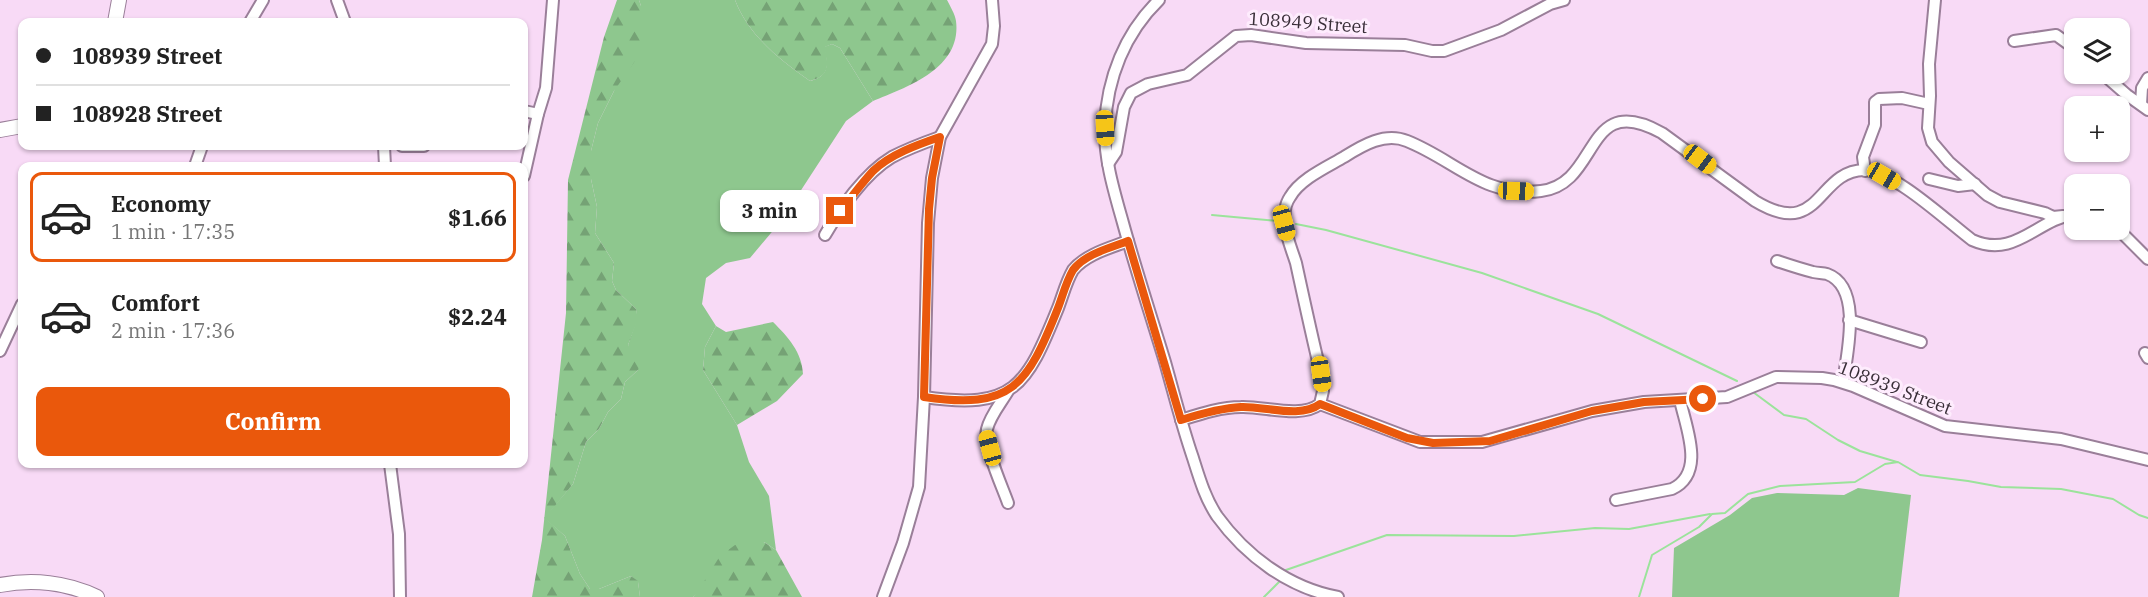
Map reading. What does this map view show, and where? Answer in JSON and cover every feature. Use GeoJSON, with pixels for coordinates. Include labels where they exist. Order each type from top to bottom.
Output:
{"type":"FeatureCollection","features":[{"type":"Feature","properties":{"kind":"main road"},"geometry":{"type":"LineString","coordinates":[[116,18],[119,0]]}},
{"type":"Feature","properties":{"kind":"main road"},"geometry":{"type":"LineString","coordinates":[[0,130],[18,127]]}},
{"type":"Feature","properties":{"kind":"main road"},"geometry":{"type":"LineString","coordinates":[[0,585],[15,582],[42,582],[67,586],[97,597]]}},
{"type":"Feature","properties":{"kind":"street"},"geometry":{"type":"LineString","coordinates":[[252,18],[263,0]]}},
{"type":"Feature","properties":{"kind":"street"},"geometry":{"type":"LineString","coordinates":[[337,0],[344,18]]}},
{"type":"Feature","properties":{"kind":"street"},"geometry":{"type":"LineString","coordinates":[[527,162],[546,88],[553,0]]}},
{"type":"Feature","properties":{"kind":"street"},"geometry":{"type":"LineString","coordinates":[[883,597],[903,543],[919,487],[932,178],[940,137],[992,44],[994,26],[992,0]]}},
{"type":"Feature","properties":{"kind":"street"},"geometry":{"type":"LineString","coordinates":[[1159,0],[1135,28],[1124,48],[1111,84],[1105,128],[1108,164],[1128,241],[1181,420],[1208,500],[1238,541],[1266,566],[1284,577],[1317,592],[1338,597]]}},
{"type":"Feature","properties":{"kind":"street","name":"108949 Street"},"geometry":{"type":"LineString","coordinates":[[1108,164],[1116,152],[1125,103],[1134,90],[1148,84],[1187,75],[1236,36],[1251,35],[1306,44],[1405,45],[1444,51],[1490,35],[1550,4],[1564,0]]}},
{"type":"Feature","properties":{"kind":"street"},"geometry":{"type":"LineString","coordinates":[[1935,0],[1929,58],[1928,128],[1932,142],[1949,162],[1987,195],[2000,202],[2053,217],[2064,216]]}},
{"type":"Feature","properties":{"kind":"street"},"geometry":{"type":"LineString","coordinates":[[2014,41],[2056,35],[2064,41]]}},
{"type":"Feature","properties":{"kind":"street"},"geometry":{"type":"LineString","coordinates":[[2145,107],[2140,96],[2148,78]]}},
{"type":"Feature","properties":{"kind":"street"},"geometry":{"type":"LineString","coordinates":[[2114,84],[2145,107]]}},
{"type":"Feature","properties":{"kind":"street"},"geometry":{"type":"LineString","coordinates":[[1865,171],[1863,157],[1875,125],[1875,102],[1878,99],[1902,98],[1929,104]]}},
{"type":"Feature","properties":{"kind":"street"},"geometry":{"type":"LineString","coordinates":[[528,112],[538,114]]}},
{"type":"Feature","properties":{"kind":"street"},"geometry":{"type":"LineString","coordinates":[[1181,420],[1213,411],[1240,407],[1299,411],[1320,404],[1323,391],[1321,374],[1284,223],[1286,205],[1294,190],[1312,176],[1375,140],[1388,137],[1407,141],[1433,153],[1467,175],[1502,189],[1541,191],[1553,188],[1573,175],[1594,143],[1613,124],[1623,120],[1632,120],[1651,126],[1662,133],[1768,209],[1789,213],[1811,207],[1842,177],[1865,171],[1884,176],[1900,185],[1972,240],[1985,245],[2010,244],[2064,217]]}},
{"type":"Feature","properties":{"kind":"street"},"geometry":{"type":"LineString","coordinates":[[825,235],[840,211],[874,170],[899,154],[940,137]]}},
{"type":"Feature","properties":{"kind":"street"},"geometry":{"type":"LineString","coordinates":[[1929,179],[1958,186],[1975,184]]}},
{"type":"Feature","properties":{"kind":"street"},"geometry":{"type":"LineString","coordinates":[[2129,240],[2148,259]]}},
{"type":"Feature","properties":{"kind":"street"},"geometry":{"type":"LineString","coordinates":[[924,397],[950,401],[975,401],[995,397],[1008,391],[1031,368],[1069,277],[1078,264],[1128,241]]}},
{"type":"Feature","properties":{"kind":"street"},"geometry":{"type":"LineString","coordinates":[[1777,261],[1827,274],[1835,278],[1848,296],[1850,320],[1843,382]]}},
{"type":"Feature","properties":{"kind":"street"},"geometry":{"type":"LineString","coordinates":[[0,351],[18,313]]}},
{"type":"Feature","properties":{"kind":"street"},"geometry":{"type":"LineString","coordinates":[[1850,320],[1921,342]]}},
{"type":"Feature","properties":{"kind":"street","name":"108939 Street"},"geometry":{"type":"LineString","coordinates":[[1320,404],[1407,438],[1433,443],[1490,441],[1592,411],[1644,402],[1727,397],[1776,377],[1822,378],[1843,382],[1945,426],[2061,439],[2148,460]]}},
{"type":"Feature","properties":{"kind":"street"},"geometry":{"type":"LineString","coordinates":[[1008,391],[988,425],[986,436],[1008,503]]}},
{"type":"Feature","properties":{"kind":"street"},"geometry":{"type":"LineString","coordinates":[[1616,500],[1672,489],[1688,477],[1691,467],[1690,448],[1680,400]]}},
{"type":"Feature","properties":{"kind":"street"},"geometry":{"type":"LineString","coordinates":[[391,468],[399,534],[400,597]]}},
{"type":"Feature","properties":{"kind":"green space"},"geometry":{"type":"Polygon","coordinates":[[[617,0],[639,0],[643,42],[635,61],[614,91],[598,123],[591,151],[591,179],[597,207],[595,233],[614,263],[612,281],[616,290],[636,309],[638,319],[628,345],[641,362],[638,370],[625,382],[621,399],[608,412],[599,429],[586,442],[573,484],[545,518],[565,536],[580,574],[590,589],[599,589],[631,576],[638,581],[640,597],[532,597],[542,540],[566,313],[568,180],[604,37],[617,0]]]}},
{"type":"Feature","properties":{"kind":"green space"},"geometry":{"type":"Polygon","coordinates":[[[639,0],[735,0],[748,25],[766,46],[810,81],[824,73],[827,64],[824,47],[832,44],[840,48],[873,101],[846,121],[781,221],[750,258],[726,263],[706,278],[702,304],[716,326],[705,347],[703,370],[737,425],[749,462],[769,496],[776,550],[764,542],[693,597],[640,597],[638,582],[631,576],[599,589],[590,589],[580,574],[565,536],[544,518],[573,484],[586,442],[599,429],[608,412],[621,399],[625,382],[638,370],[628,345],[637,319],[636,309],[616,290],[612,281],[614,263],[595,233],[597,207],[591,179],[591,151],[598,123],[614,91],[641,6],[639,0]]]}},
{"type":"Feature","properties":{"kind":"green space"},"geometry":{"type":"Polygon","coordinates":[[[735,0],[947,0],[956,21],[956,37],[942,63],[930,73],[902,89],[873,101],[840,48],[832,44],[825,47],[827,64],[825,73],[810,81],[766,46],[748,25],[735,0]]]}},
{"type":"Feature","properties":{"kind":"green space"},"geometry":{"type":"Polygon","coordinates":[[[773,322],[789,339],[797,352],[803,374],[777,401],[737,425],[703,370],[705,347],[716,326],[726,332],[773,322]]]}},
{"type":"Feature","properties":{"kind":"green space"},"geometry":{"type":"Polygon","coordinates":[[[1858,488],[1911,495],[1899,597],[1672,597],[1674,548],[1730,515],[1752,498],[1777,493],[1844,495],[1858,488]]]}},
{"type":"Feature","properties":{"kind":"green space"},"geometry":{"type":"Polygon","coordinates":[[[764,542],[776,550],[802,597],[693,597],[720,556],[735,545],[764,542]]]}},
{"type":"Feature","properties":{"kind":"waterway"},"geometry":{"type":"LineString","coordinates":[[1212,215],[1278,221]]}},
{"type":"Feature","properties":{"kind":"waterway"},"geometry":{"type":"LineString","coordinates":[[1296,224],[1326,230],[1482,273],[1598,314],[1737,381]]}},
{"type":"Feature","properties":{"kind":"waterway"},"geometry":{"type":"LineString","coordinates":[[1753,392],[1784,415],[1806,419],[1860,451],[1897,462]]}},
{"type":"Feature","properties":{"kind":"waterway"},"geometry":{"type":"LineString","coordinates":[[1639,597],[1652,555],[1699,527],[1712,514],[1725,513],[1748,494],[1780,486],[1855,482],[1885,464],[1898,462],[1920,475],[2001,487],[2061,489],[2113,499],[2148,518]]}},
{"type":"Feature","properties":{"kind":"waterway"},"geometry":{"type":"LineString","coordinates":[[1286,570],[1387,535],[1514,536],[1595,528],[1629,529],[1710,514]]}},
{"type":"Feature","properties":{"kind":"waterway"},"geometry":{"type":"LineString","coordinates":[[1264,597],[1279,582]]}},
{"type":"Feature","properties":{"kind":"route"},"geometry":{"type":"LineString","coordinates":[[840,211],[874,170],[915,146],[940,137],[929,209],[924,397],[950,401],[982,400],[1008,391],[1031,368],[1073,270],[1088,258],[1128,241],[1181,420],[1198,414],[1240,407],[1299,411],[1320,404],[1420,442],[1482,442],[1592,411],[1644,402],[1703,399]]}}]}
